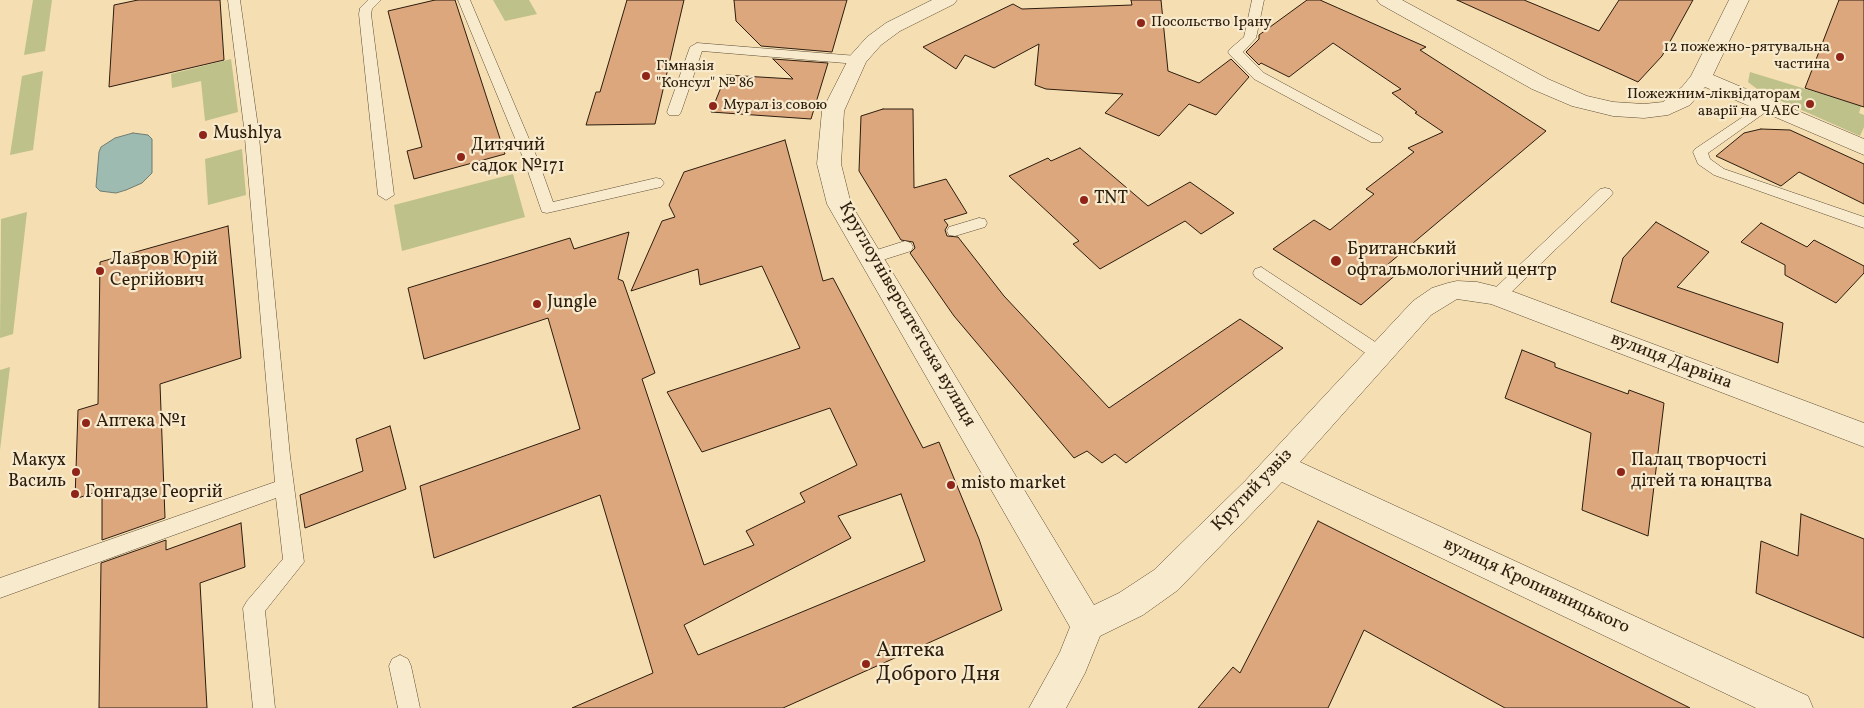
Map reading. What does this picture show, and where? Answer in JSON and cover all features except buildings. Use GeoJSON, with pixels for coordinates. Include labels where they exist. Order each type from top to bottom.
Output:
{"type":"FeatureCollection","features":[{"type":"Feature","properties":{"kind":"street","name":"Круглоуніверситетська вулиця"},"geometry":{"type":"LineString","coordinates":[[947,0],[893,26],[874,41],[857,60],[846,78],[833,111],[829,142],[829,164],[839,204],[1087,625]]}},
{"type":"Feature","properties":{"kind":"street"},"geometry":{"type":"LineString","coordinates":[[1387,0],[1540,84],[1580,101],[1613,109],[1644,111],[1668,108],[1682,100],[1701,78],[1739,0]]}},
{"type":"Feature","properties":{"kind":"street"},"geometry":{"type":"LineString","coordinates":[[1701,78],[1864,148]]}},
{"type":"Feature","properties":{"kind":"street","name":"Крутий узвіз"},"geometry":{"type":"LineString","coordinates":[[1087,625],[1131,604],[1166,580],[1278,466],[1422,308],[1441,295],[1457,290],[1487,294]]}},
{"type":"Feature","properties":{"kind":"street","name":"вулиця Дарвіна"},"geometry":{"type":"LineString","coordinates":[[1487,294],[1864,435]]}},
{"type":"Feature","properties":{"kind":"street","name":"вулиця Кропивницького"},"geometry":{"type":"LineString","coordinates":[[1278,466],[1795,708]]}},
{"type":"Feature","properties":{"kind":"street"},"geometry":{"type":"LineString","coordinates":[[1047,708],[1073,661],[1087,625]]}},
{"type":"Feature","properties":{"kind":"lane"},"geometry":{"type":"LineString","coordinates":[[234,0],[252,127],[284,487],[294,562],[254,608],[264,708]]}},
{"type":"Feature","properties":{"kind":"lane"},"geometry":{"type":"LineString","coordinates":[[375,0],[366,8],[366,14],[386,194]]}},
{"type":"Feature","properties":{"kind":"lane"},"geometry":{"type":"LineString","coordinates":[[464,0],[531,160],[547,208],[656,183]]}},
{"type":"Feature","properties":{"kind":"lane"},"geometry":{"type":"LineString","coordinates":[[1258,0],[1250,38],[1234,52],[1259,76],[1376,139]]}},
{"type":"Feature","properties":{"kind":"lane"},"geometry":{"type":"LineString","coordinates":[[674,112],[697,47],[857,60]]}},
{"type":"Feature","properties":{"kind":"lane"},"geometry":{"type":"LineString","coordinates":[[1765,106],[1700,152],[1703,161],[1719,172],[1864,223]]}},
{"type":"Feature","properties":{"kind":"lane"},"geometry":{"type":"LineString","coordinates":[[1487,294],[1605,194]]}},
{"type":"Feature","properties":{"kind":"lane"},"geometry":{"type":"LineString","coordinates":[[955,231],[979,223]]}},
{"type":"Feature","properties":{"kind":"lane"},"geometry":{"type":"LineString","coordinates":[[870,258],[906,247]]}},
{"type":"Feature","properties":{"kind":"lane"},"geometry":{"type":"LineString","coordinates":[[1261,273],[1380,354]]}},
{"type":"Feature","properties":{"kind":"lane"},"geometry":{"type":"LineString","coordinates":[[0,588],[284,487]]}},
{"type":"Feature","properties":{"kind":"lane"},"geometry":{"type":"LineString","coordinates":[[400,666],[409,708]]}},
{"type":"Feature","properties":{"kind":"green space"},"geometry":{"type":"Polygon","coordinates":[[[33,0],[52,0],[45,51],[24,55],[33,0]]]}},
{"type":"Feature","properties":{"kind":"green space"},"geometry":{"type":"Polygon","coordinates":[[[493,0],[529,0],[537,14],[505,21],[493,0]]]}},
{"type":"Feature","properties":{"kind":"green space"},"geometry":{"type":"Polygon","coordinates":[[[231,59],[238,112],[205,121],[201,81],[172,88],[171,74],[231,59]]]}},
{"type":"Feature","properties":{"kind":"green space"},"geometry":{"type":"Polygon","coordinates":[[[43,71],[33,150],[10,155],[22,76],[43,71]]]}},
{"type":"Feature","properties":{"kind":"green space"},"geometry":{"type":"Polygon","coordinates":[[[1750,72],[1861,106],[1859,113],[1864,115],[1864,127],[1860,136],[1761,92],[1748,82],[1750,72]]]}},
{"type":"Feature","properties":{"kind":"green space"},"geometry":{"type":"Polygon","coordinates":[[[242,149],[246,195],[208,205],[205,159],[242,149]]]}},
{"type":"Feature","properties":{"kind":"green space"},"geometry":{"type":"Polygon","coordinates":[[[513,174],[525,217],[402,251],[394,205],[513,174]]]}},
{"type":"Feature","properties":{"kind":"green space"},"geometry":{"type":"Polygon","coordinates":[[[27,212],[13,334],[0,338],[1,219],[27,212]]]}},
{"type":"Feature","properties":{"kind":"green space"},"geometry":{"type":"Polygon","coordinates":[[[10,367],[0,450],[0,370],[10,367]]]}},
{"type":"Feature","properties":{"kind":"water"},"geometry":{"type":"Polygon","coordinates":[[[133,133],[148,135],[152,139],[152,173],[142,183],[126,190],[116,193],[100,191],[96,187],[101,147],[115,138],[133,133]]]}},
{"type":"Feature","properties":{"kind":"place","name":"Посольство Ірану"},"geometry":{"type":"Point","coordinates":[1141,23]}},
{"type":"Feature","properties":{"kind":"place","name":"12 пожежно-рятувальна частина"},"geometry":{"type":"Point","coordinates":[1840,57]}},
{"type":"Feature","properties":{"kind":"place","name":"Гімназія \"Консул\" № 86"},"geometry":{"type":"Point","coordinates":[646,76]}},
{"type":"Feature","properties":{"kind":"place","name":"Пожежним-ліквідаторам аварії на ЧАЕС"},"geometry":{"type":"Point","coordinates":[1810,104]}},
{"type":"Feature","properties":{"kind":"place","name":"Мурал із совою"},"geometry":{"type":"Point","coordinates":[713,106]}},
{"type":"Feature","properties":{"kind":"place","name":"Mushlya"},"geometry":{"type":"Point","coordinates":[203,135]}},
{"type":"Feature","properties":{"kind":"place","name":"Дитячий садок №171"},"geometry":{"type":"Point","coordinates":[461,157]}},
{"type":"Feature","properties":{"kind":"place","name":"TNT"},"geometry":{"type":"Point","coordinates":[1084,200]}},
{"type":"Feature","properties":{"kind":"place","name":"Британський офтальмологічний центр"},"geometry":{"type":"Point","coordinates":[1336,261]}},
{"type":"Feature","properties":{"kind":"place","name":"Лавров Юрій Сергійович"},"geometry":{"type":"Point","coordinates":[100,271]}},
{"type":"Feature","properties":{"kind":"place","name":"Jungle"},"geometry":{"type":"Point","coordinates":[537,304]}},
{"type":"Feature","properties":{"kind":"place","name":"Аптека №1"},"geometry":{"type":"Point","coordinates":[86,423]}},
{"type":"Feature","properties":{"kind":"place","name":"Макух Василь"},"geometry":{"type":"Point","coordinates":[76,472]}},
{"type":"Feature","properties":{"kind":"place","name":"Палац творчості дітей та юнацтва"},"geometry":{"type":"Point","coordinates":[1621,472]}},
{"type":"Feature","properties":{"kind":"place","name":"misto market"},"geometry":{"type":"Point","coordinates":[951,485]}},
{"type":"Feature","properties":{"kind":"place","name":"Гонгадзе Георгій"},"geometry":{"type":"Point","coordinates":[75,494]}},
{"type":"Feature","properties":{"kind":"place","name":"Аптека Доброго Дня"},"geometry":{"type":"Point","coordinates":[866,664]}}]}
